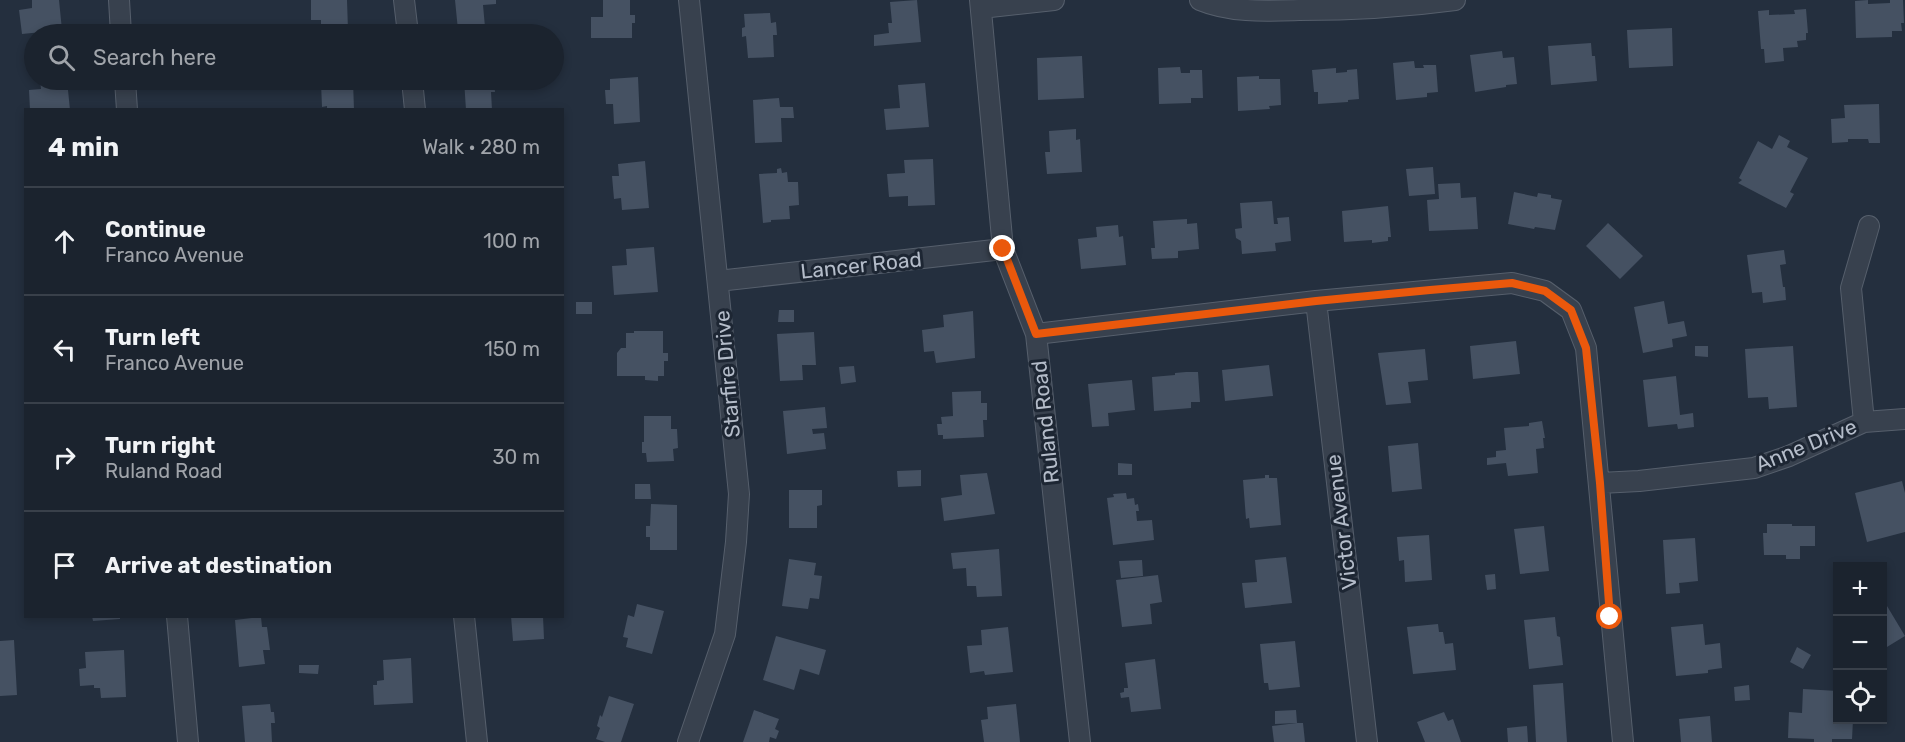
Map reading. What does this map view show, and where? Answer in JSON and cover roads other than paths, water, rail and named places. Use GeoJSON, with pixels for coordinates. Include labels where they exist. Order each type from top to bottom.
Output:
{"type":"FeatureCollection","features":[{"type":"Feature","properties":{"kind":"street"},"geometry":{"type":"LineString","coordinates":[[119,0],[120,24]]}},
{"type":"Feature","properties":{"kind":"street"},"geometry":{"type":"LineString","coordinates":[[405,0],[407,24]]}},
{"type":"Feature","properties":{"kind":"street","name":"Starfire Drive"},"geometry":{"type":"LineString","coordinates":[[688,742],[725,634],[739,494],[689,0]]}},
{"type":"Feature","properties":{"kind":"street"},"geometry":{"type":"LineString","coordinates":[[981,4],[1054,0]]}},
{"type":"Feature","properties":{"kind":"street"},"geometry":{"type":"LineString","coordinates":[[1200,0],[1216,7],[1265,5],[1364,9],[1455,0]]}},
{"type":"Feature","properties":{"kind":"street","name":"Ruland Road"},"geometry":{"type":"LineString","coordinates":[[981,4],[1003,249],[1036,334],[1080,742]]}},
{"type":"Feature","properties":{"kind":"street"},"geometry":{"type":"LineString","coordinates":[[126,90],[127,108]]}},
{"type":"Feature","properties":{"kind":"street"},"geometry":{"type":"LineString","coordinates":[[413,90],[415,108]]}},
{"type":"Feature","properties":{"kind":"street"},"geometry":{"type":"LineString","coordinates":[[1864,422],[1851,288],[1869,226]]}},
{"type":"Feature","properties":{"kind":"street","name":"Lancer Road"},"geometry":{"type":"LineString","coordinates":[[718,281],[1003,249]]}},
{"type":"Feature","properties":{"kind":"street"},"geometry":{"type":"LineString","coordinates":[[1036,334],[1316,301],[1512,283],[1545,291],[1571,310],[1586,348],[1623,742]]}},
{"type":"Feature","properties":{"kind":"street","name":"Victor Avenue"},"geometry":{"type":"LineString","coordinates":[[1316,301],[1367,742]]}},
{"type":"Feature","properties":{"kind":"street","name":"Anne Drive"},"geometry":{"type":"LineString","coordinates":[[1600,483],[1754,468],[1789,456],[1864,422],[1905,419]]}},
{"type":"Feature","properties":{"kind":"street"},"geometry":{"type":"LineString","coordinates":[[177,618],[188,742]]}},
{"type":"Feature","properties":{"kind":"street"},"geometry":{"type":"LineString","coordinates":[[464,618],[477,742]]}}]}
